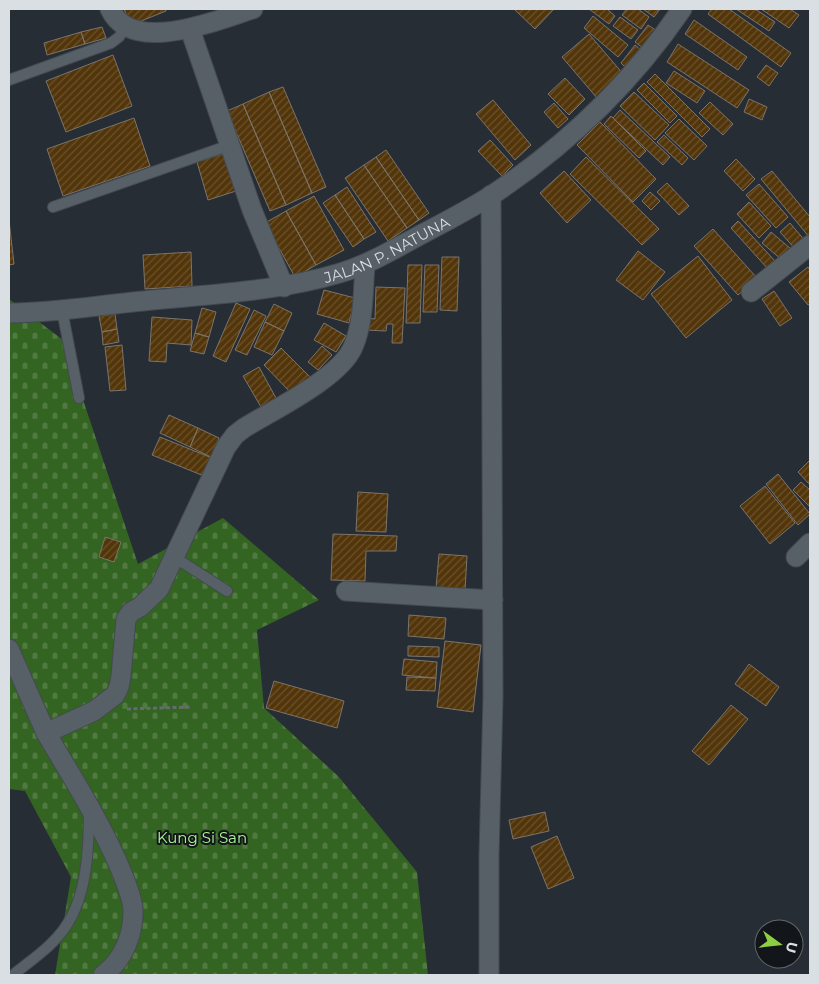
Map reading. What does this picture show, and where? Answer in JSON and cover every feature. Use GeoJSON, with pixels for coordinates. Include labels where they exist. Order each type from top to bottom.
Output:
{"type":"FeatureCollection","features":[{"type":"Feature","properties":{"kind":"street"},"geometry":{"type":"LineString","coordinates":[[110,9],[112,15],[126,27],[146,31],[190,29],[253,9]]}},
{"type":"Feature","properties":{"kind":"street","name":"JALAN P. NATUNA"},"geometry":{"type":"LineString","coordinates":[[9,312],[35,313],[284,287],[338,274],[365,265],[491,195],[555,148],[617,91],[666,32],[682,9]]}},
{"type":"Feature","properties":{"kind":"street"},"geometry":{"type":"LineString","coordinates":[[190,29],[252,210],[284,287]]}},
{"type":"Feature","properties":{"kind":"street"},"geometry":{"type":"LineString","coordinates":[[489,975],[489,856],[493,697],[491,195]]}},
{"type":"Feature","properties":{"kind":"street"},"geometry":{"type":"LineString","coordinates":[[751,292],[810,245]]}},
{"type":"Feature","properties":{"kind":"street"},"geometry":{"type":"LineString","coordinates":[[46,733],[94,710],[115,695],[121,676],[126,619],[131,612],[140,607],[159,589],[226,448],[235,436],[244,428],[340,367],[348,358],[354,346],[363,304],[365,265]]}},
{"type":"Feature","properties":{"kind":"street"},"geometry":{"type":"LineString","coordinates":[[796,557],[810,543]]}},
{"type":"Feature","properties":{"kind":"street"},"geometry":{"type":"LineString","coordinates":[[346,591],[493,600]]}},
{"type":"Feature","properties":{"kind":"street"},"geometry":{"type":"LineString","coordinates":[[9,649],[46,733],[108,841],[128,888],[132,908],[131,936],[113,968],[103,975]]}},
{"type":"Feature","properties":{"kind":"lane"},"geometry":{"type":"LineString","coordinates":[[9,80],[110,43],[119,37],[126,27]]}},
{"type":"Feature","properties":{"kind":"lane"},"geometry":{"type":"LineString","coordinates":[[53,207],[230,145]]}},
{"type":"Feature","properties":{"kind":"lane"},"geometry":{"type":"LineString","coordinates":[[62,310],[79,398]]}},
{"type":"Feature","properties":{"kind":"lane"},"geometry":{"type":"LineString","coordinates":[[174,557],[227,591]]}},
{"type":"Feature","properties":{"kind":"lane"},"geometry":{"type":"LineString","coordinates":[[13,975],[50,945],[66,926],[77,904],[89,847],[89,807]]}},
{"type":"Feature","properties":{"kind":"path"},"geometry":{"type":"LineString","coordinates":[[123,709],[192,707]]}},
{"type":"Feature","properties":{"kind":"green space","name":"Kung Si San"},"geometry":{"type":"Polygon","coordinates":[[[9,299],[63,340],[138,564],[223,518],[319,600],[257,630],[264,708],[338,776],[417,872],[428,975],[55,975],[71,877],[25,791],[9,789],[9,299]]]}},
{"type":"Feature","properties":{"kind":"building"},"geometry":{"type":"Polygon","coordinates":[[[124,9],[165,9],[166,11],[131,25],[124,9]]]}},
{"type":"Feature","properties":{"kind":"building"},"geometry":{"type":"Polygon","coordinates":[[[514,9],[554,9],[535,29],[514,9]]]}},
{"type":"Feature","properties":{"kind":"building"},"geometry":{"type":"Polygon","coordinates":[[[589,9],[607,9],[615,16],[609,24],[589,9]]]}},
{"type":"Feature","properties":{"kind":"building"},"geometry":{"type":"Polygon","coordinates":[[[627,9],[638,9],[649,17],[641,29],[622,15],[627,9]]]}},
{"type":"Feature","properties":{"kind":"building"},"geometry":{"type":"Polygon","coordinates":[[[643,9],[660,9],[654,17],[643,9]]]}},
{"type":"Feature","properties":{"kind":"building"},"geometry":{"type":"Polygon","coordinates":[[[712,9],[729,9],[791,53],[781,67],[708,14],[712,9]]]}},
{"type":"Feature","properties":{"kind":"building"},"geometry":{"type":"Polygon","coordinates":[[[736,9],[755,9],[775,22],[769,31],[736,9]]]}},
{"type":"Feature","properties":{"kind":"building"},"geometry":{"type":"Polygon","coordinates":[[[761,9],[790,9],[799,15],[789,28],[761,9]]]}},
{"type":"Feature","properties":{"kind":"building"},"geometry":{"type":"Polygon","coordinates":[[[593,16],[628,45],[618,57],[584,28],[593,16]]]}},
{"type":"Feature","properties":{"kind":"building"},"geometry":{"type":"Polygon","coordinates":[[[620,17],[638,30],[631,39],[613,26],[620,17]]]}},
{"type":"Feature","properties":{"kind":"building"},"geometry":{"type":"Polygon","coordinates":[[[694,20],[747,57],[738,70],[685,34],[694,20]]]}},
{"type":"Feature","properties":{"kind":"building"},"geometry":{"type":"Polygon","coordinates":[[[648,25],[657,31],[644,49],[635,42],[648,25]]]}},
{"type":"Feature","properties":{"kind":"building"},"geometry":{"type":"Polygon","coordinates":[[[102,27],[106,38],[85,44],[81,32],[102,27]]]}},
{"type":"Feature","properties":{"kind":"building"},"geometry":{"type":"Polygon","coordinates":[[[81,32],[85,44],[47,55],[44,43],[81,32]]]}},
{"type":"Feature","properties":{"kind":"building"},"geometry":{"type":"Polygon","coordinates":[[[589,34],[624,75],[597,98],[562,57],[589,34]]]}},
{"type":"Feature","properties":{"kind":"building"},"geometry":{"type":"Polygon","coordinates":[[[678,44],[749,90],[737,108],[667,62],[678,44]]]}},
{"type":"Feature","properties":{"kind":"building"},"geometry":{"type":"Polygon","coordinates":[[[635,45],[642,51],[627,69],[621,63],[635,45]]]}},
{"type":"Feature","properties":{"kind":"building"},"geometry":{"type":"Polygon","coordinates":[[[113,55],[132,106],[66,132],[46,81],[113,55]]]}},
{"type":"Feature","properties":{"kind":"building"},"geometry":{"type":"Polygon","coordinates":[[[766,65],[778,73],[769,86],[757,77],[766,65]]]}},
{"type":"Feature","properties":{"kind":"building"},"geometry":{"type":"Polygon","coordinates":[[[674,71],[705,91],[697,103],[666,83],[674,71]]]}},
{"type":"Feature","properties":{"kind":"building"},"geometry":{"type":"Polygon","coordinates":[[[655,74],[710,129],[702,137],[647,82],[655,74]]]}},
{"type":"Feature","properties":{"kind":"building"},"geometry":{"type":"Polygon","coordinates":[[[565,78],[585,99],[569,115],[548,94],[565,78]]]}},
{"type":"Feature","properties":{"kind":"building"},"geometry":{"type":"Polygon","coordinates":[[[644,83],[677,116],[670,123],[637,90],[644,83]]]}},
{"type":"Feature","properties":{"kind":"building"},"geometry":{"type":"Polygon","coordinates":[[[283,87],[326,187],[312,193],[269,92],[283,87]]]}},
{"type":"Feature","properties":{"kind":"building"},"geometry":{"type":"Polygon","coordinates":[[[269,92],[312,193],[286,205],[243,104],[269,92]]]}},
{"type":"Feature","properties":{"kind":"building"},"geometry":{"type":"Polygon","coordinates":[[[634,92],[669,125],[655,140],[620,106],[634,92]]]}},
{"type":"Feature","properties":{"kind":"building"},"geometry":{"type":"Polygon","coordinates":[[[749,99],[767,107],[762,120],[744,112],[749,99]]]}},
{"type":"Feature","properties":{"kind":"building"},"geometry":{"type":"Polygon","coordinates":[[[493,100],[531,145],[515,160],[476,114],[493,100]]]}},
{"type":"Feature","properties":{"kind":"building"},"geometry":{"type":"Polygon","coordinates":[[[710,102],[733,124],[723,135],[699,113],[710,102]]]}},
{"type":"Feature","properties":{"kind":"building"},"geometry":{"type":"Polygon","coordinates":[[[554,103],[568,119],[558,128],[544,112],[554,103]]]}},
{"type":"Feature","properties":{"kind":"building"},"geometry":{"type":"Polygon","coordinates":[[[243,104],[286,205],[270,211],[227,111],[243,104]]]}},
{"type":"Feature","properties":{"kind":"building"},"geometry":{"type":"Polygon","coordinates":[[[620,110],[670,157],[663,165],[613,118],[620,110]]]}},
{"type":"Feature","properties":{"kind":"building"},"geometry":{"type":"Polygon","coordinates":[[[611,116],[646,151],[639,158],[604,124],[611,116]]]}},
{"type":"Feature","properties":{"kind":"building"},"geometry":{"type":"Polygon","coordinates":[[[134,118],[150,166],[63,196],[47,149],[134,118]]]}},
{"type":"Feature","properties":{"kind":"building"},"geometry":{"type":"Polygon","coordinates":[[[679,119],[707,146],[694,160],[665,133],[679,119]]]}},
{"type":"Feature","properties":{"kind":"building"},"geometry":{"type":"Polygon","coordinates":[[[600,122],[656,179],[633,202],[577,145],[600,122]]]}},
{"type":"Feature","properties":{"kind":"building"},"geometry":{"type":"Polygon","coordinates":[[[664,135],[688,158],[682,165],[657,142],[664,135]]]}},
{"type":"Feature","properties":{"kind":"building"},"geometry":{"type":"Polygon","coordinates":[[[490,140],[513,165],[502,176],[478,151],[490,140]]]}},
{"type":"Feature","properties":{"kind":"building"},"geometry":{"type":"Polygon","coordinates":[[[386,150],[429,213],[419,220],[376,157],[386,150]]]}},
{"type":"Feature","properties":{"kind":"building"},"geometry":{"type":"Polygon","coordinates":[[[225,153],[236,191],[208,200],[197,162],[225,153]]]}},
{"type":"Feature","properties":{"kind":"building"},"geometry":{"type":"Polygon","coordinates":[[[376,157],[419,220],[407,228],[364,165],[376,157]]]}},
{"type":"Feature","properties":{"kind":"building"},"geometry":{"type":"Polygon","coordinates":[[[586,157],[659,229],[642,245],[570,174],[586,157]]]}},
{"type":"Feature","properties":{"kind":"building"},"geometry":{"type":"Polygon","coordinates":[[[736,159],[755,179],[743,191],[724,171],[736,159]]]}},
{"type":"Feature","properties":{"kind":"building"},"geometry":{"type":"Polygon","coordinates":[[[364,165],[407,228],[388,241],[345,178],[364,165]]]}},
{"type":"Feature","properties":{"kind":"building"},"geometry":{"type":"Polygon","coordinates":[[[564,171],[591,200],[567,223],[540,193],[564,171]]]}},
{"type":"Feature","properties":{"kind":"building"},"geometry":{"type":"Polygon","coordinates":[[[772,171],[810,217],[810,238],[761,179],[772,171]]]}},
{"type":"Feature","properties":{"kind":"building"},"geometry":{"type":"Polygon","coordinates":[[[667,183],[689,206],[679,215],[657,192],[667,183]]]}},
{"type":"Feature","properties":{"kind":"building"},"geometry":{"type":"Polygon","coordinates":[[[759,184],[788,217],[776,228],[746,195],[759,184]]]}},
{"type":"Feature","properties":{"kind":"building"},"geometry":{"type":"Polygon","coordinates":[[[347,187],[376,232],[364,239],[335,195],[347,187]]]}},
{"type":"Feature","properties":{"kind":"building"},"geometry":{"type":"Polygon","coordinates":[[[650,192],[660,201],[651,210],[642,201],[650,192]]]}},
{"type":"Feature","properties":{"kind":"building"},"geometry":{"type":"Polygon","coordinates":[[[335,195],[364,239],[353,247],[323,203],[335,195]]]}},
{"type":"Feature","properties":{"kind":"building"},"geometry":{"type":"Polygon","coordinates":[[[314,196],[344,250],[316,265],[286,211],[314,196]]]}},
{"type":"Feature","properties":{"kind":"building"},"geometry":{"type":"Polygon","coordinates":[[[749,202],[771,226],[759,238],[737,214],[749,202]]]}},
{"type":"Feature","properties":{"kind":"building"},"geometry":{"type":"Polygon","coordinates":[[[286,211],[316,265],[295,277],[265,223],[286,211]]]}},
{"type":"Feature","properties":{"kind":"building"},"geometry":{"type":"Polygon","coordinates":[[[9,220],[14,264],[9,265],[9,220]]]}},
{"type":"Feature","properties":{"kind":"building"},"geometry":{"type":"Polygon","coordinates":[[[738,221],[776,262],[768,269],[731,228],[738,221]]]}},
{"type":"Feature","properties":{"kind":"building"},"geometry":{"type":"Polygon","coordinates":[[[790,223],[806,242],[796,250],[780,232],[790,223]]]}},
{"type":"Feature","properties":{"kind":"building"},"geometry":{"type":"Polygon","coordinates":[[[713,229],[757,278],[738,295],[694,246],[713,229]]]}},
{"type":"Feature","properties":{"kind":"building"},"geometry":{"type":"Polygon","coordinates":[[[771,232],[791,249],[782,260],[762,243],[771,232]]]}},
{"type":"Feature","properties":{"kind":"building"},"geometry":{"type":"Polygon","coordinates":[[[638,251],[665,272],[643,300],[616,280],[638,251]]]}},
{"type":"Feature","properties":{"kind":"building"},"geometry":{"type":"Polygon","coordinates":[[[191,252],[192,286],[145,289],[143,255],[191,252]]]}},
{"type":"Feature","properties":{"kind":"building"},"geometry":{"type":"Polygon","coordinates":[[[698,256],[732,300],[686,338],[651,294],[698,256]]]}},
{"type":"Feature","properties":{"kind":"building"},"geometry":{"type":"Polygon","coordinates":[[[442,257],[459,257],[457,311],[440,310],[442,257]]]}},
{"type":"Feature","properties":{"kind":"building"},"geometry":{"type":"Polygon","coordinates":[[[408,265],[422,265],[420,323],[406,323],[408,265]]]}},
{"type":"Feature","properties":{"kind":"building"},"geometry":{"type":"Polygon","coordinates":[[[425,265],[439,265],[437,312],[423,312],[425,265]]]}},
{"type":"Feature","properties":{"kind":"building"},"geometry":{"type":"Polygon","coordinates":[[[808,267],[810,270],[810,304],[808,305],[789,282],[808,267]]]}},
{"type":"Feature","properties":{"kind":"building"},"geometry":{"type":"Polygon","coordinates":[[[376,287],[405,288],[402,343],[392,343],[393,324],[387,324],[386,331],[365,330],[366,318],[375,319],[376,287]]]}},
{"type":"Feature","properties":{"kind":"building"},"geometry":{"type":"Polygon","coordinates":[[[324,290],[355,298],[349,323],[317,314],[324,290]]]}},
{"type":"Feature","properties":{"kind":"building"},"geometry":{"type":"Polygon","coordinates":[[[774,291],[792,318],[780,326],[762,299],[774,291]]]}},
{"type":"Feature","properties":{"kind":"building"},"geometry":{"type":"Polygon","coordinates":[[[236,303],[250,309],[226,362],[213,356],[236,303]]]}},
{"type":"Feature","properties":{"kind":"building"},"geometry":{"type":"Polygon","coordinates":[[[274,304],[292,313],[284,331],[265,322],[274,304]]]}},
{"type":"Feature","properties":{"kind":"building"},"geometry":{"type":"Polygon","coordinates":[[[202,308],[216,312],[209,337],[195,333],[202,308]]]}},
{"type":"Feature","properties":{"kind":"building"},"geometry":{"type":"Polygon","coordinates":[[[254,310],[266,316],[247,355],[235,350],[254,310]]]}},
{"type":"Feature","properties":{"kind":"building"},"geometry":{"type":"Polygon","coordinates":[[[115,314],[117,329],[102,332],[99,316],[115,314]]]}},
{"type":"Feature","properties":{"kind":"building"},"geometry":{"type":"Polygon","coordinates":[[[152,317],[192,320],[191,345],[167,343],[166,362],[149,361],[152,317]]]}},
{"type":"Feature","properties":{"kind":"building"},"geometry":{"type":"Polygon","coordinates":[[[265,322],[284,331],[272,355],[254,347],[265,322]]]}},
{"type":"Feature","properties":{"kind":"building"},"geometry":{"type":"Polygon","coordinates":[[[324,323],[346,336],[336,352],[314,340],[324,323]]]}},
{"type":"Feature","properties":{"kind":"building"},"geometry":{"type":"Polygon","coordinates":[[[117,329],[119,342],[103,345],[102,332],[117,329]]]}},
{"type":"Feature","properties":{"kind":"building"},"geometry":{"type":"Polygon","coordinates":[[[195,333],[209,337],[204,354],[190,351],[195,333]]]}},
{"type":"Feature","properties":{"kind":"building"},"geometry":{"type":"Polygon","coordinates":[[[122,345],[126,390],[110,391],[105,347],[122,345]]]}},
{"type":"Feature","properties":{"kind":"building"},"geometry":{"type":"Polygon","coordinates":[[[322,346],[332,355],[318,370],[308,362],[322,346]]]}},
{"type":"Feature","properties":{"kind":"building"},"geometry":{"type":"Polygon","coordinates":[[[281,348],[310,377],[293,395],[264,365],[281,348]]]}},
{"type":"Feature","properties":{"kind":"building"},"geometry":{"type":"Polygon","coordinates":[[[259,367],[276,398],[261,407],[243,376],[259,367]]]}},
{"type":"Feature","properties":{"kind":"building"},"geometry":{"type":"Polygon","coordinates":[[[169,415],[198,428],[190,447],[160,433],[169,415]]]}},
{"type":"Feature","properties":{"kind":"building"},"geometry":{"type":"Polygon","coordinates":[[[198,428],[219,438],[211,457],[190,447],[198,428]]]}},
{"type":"Feature","properties":{"kind":"building"},"geometry":{"type":"Polygon","coordinates":[[[160,437],[212,458],[204,476],[152,455],[160,437]]]}},
{"type":"Feature","properties":{"kind":"building"},"geometry":{"type":"Polygon","coordinates":[[[810,460],[810,485],[798,472],[810,460]]]}},
{"type":"Feature","properties":{"kind":"building"},"geometry":{"type":"Polygon","coordinates":[[[778,474],[810,514],[798,525],[766,484],[778,474]]]}},
{"type":"Feature","properties":{"kind":"building"},"geometry":{"type":"Polygon","coordinates":[[[801,482],[810,490],[810,507],[793,490],[801,482]]]}},
{"type":"Feature","properties":{"kind":"building"},"geometry":{"type":"Polygon","coordinates":[[[765,486],[795,523],[770,544],[740,506],[765,486]]]}},
{"type":"Feature","properties":{"kind":"building"},"geometry":{"type":"Polygon","coordinates":[[[358,492],[388,494],[386,532],[356,531],[358,492]]]}},
{"type":"Feature","properties":{"kind":"building"},"geometry":{"type":"Polygon","coordinates":[[[333,534],[397,536],[396,551],[366,551],[365,581],[331,580],[333,534]]]}},
{"type":"Feature","properties":{"kind":"building"},"geometry":{"type":"Polygon","coordinates":[[[105,537],[121,542],[114,562],[99,557],[105,537]]]}},
{"type":"Feature","properties":{"kind":"building"},"geometry":{"type":"Polygon","coordinates":[[[439,554],[467,556],[465,590],[436,588],[439,554]]]}},
{"type":"Feature","properties":{"kind":"building"},"geometry":{"type":"Polygon","coordinates":[[[409,615],[446,618],[444,639],[408,636],[409,615]]]}},
{"type":"Feature","properties":{"kind":"building"},"geometry":{"type":"Polygon","coordinates":[[[445,641],[481,645],[473,712],[437,707],[445,641]]]}},
{"type":"Feature","properties":{"kind":"building"},"geometry":{"type":"Polygon","coordinates":[[[408,646],[439,647],[439,657],[408,656],[408,646]]]}},
{"type":"Feature","properties":{"kind":"building"},"geometry":{"type":"Polygon","coordinates":[[[404,659],[437,662],[436,678],[402,675],[404,659]]]}},
{"type":"Feature","properties":{"kind":"building"},"geometry":{"type":"Polygon","coordinates":[[[749,664],[779,687],[766,706],[735,684],[749,664]]]}},
{"type":"Feature","properties":{"kind":"building"},"geometry":{"type":"Polygon","coordinates":[[[407,677],[436,678],[435,691],[406,690],[407,677]]]}},
{"type":"Feature","properties":{"kind":"building"},"geometry":{"type":"Polygon","coordinates":[[[274,681],[344,701],[337,728],[266,708],[274,681]]]}},
{"type":"Feature","properties":{"kind":"building"},"geometry":{"type":"Polygon","coordinates":[[[731,705],[748,719],[709,765],[692,751],[731,705]]]}},
{"type":"Feature","properties":{"kind":"building"},"geometry":{"type":"Polygon","coordinates":[[[545,812],[549,831],[513,839],[509,820],[545,812]]]}},
{"type":"Feature","properties":{"kind":"building"},"geometry":{"type":"Polygon","coordinates":[[[557,836],[574,878],[548,889],[531,847],[557,836]]]}}]}
